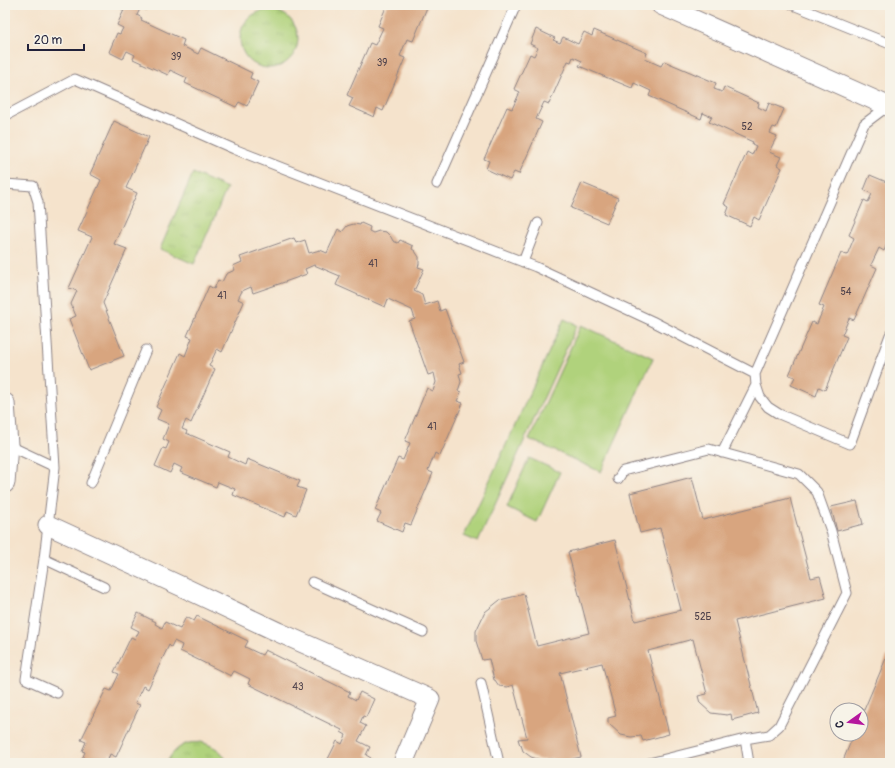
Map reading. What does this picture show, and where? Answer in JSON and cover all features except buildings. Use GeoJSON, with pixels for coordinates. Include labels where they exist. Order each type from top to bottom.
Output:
{"type":"FeatureCollection","features":[{"type":"Feature","properties":{"kind":"street"},"geometry":{"type":"LineString","coordinates":[[661,5],[889,105]]}},
{"type":"Feature","properties":{"kind":"street"},"geometry":{"type":"LineString","coordinates":[[5,403],[8,445],[5,483]]}},
{"type":"Feature","properties":{"kind":"street"},"geometry":{"type":"LineString","coordinates":[[48,526],[188,589],[278,632],[430,698],[403,763]]}},
{"type":"Feature","properties":{"kind":"lane"},"geometry":{"type":"LineString","coordinates":[[437,184],[516,5]]}},
{"type":"Feature","properties":{"kind":"lane"},"geometry":{"type":"LineString","coordinates":[[794,5],[890,44]]}},
{"type":"Feature","properties":{"kind":"lane"},"geometry":{"type":"LineString","coordinates":[[5,116],[75,79],[234,149],[536,267],[652,321],[755,374]]}},
{"type":"Feature","properties":{"kind":"lane"},"geometry":{"type":"LineString","coordinates":[[889,105],[864,124],[755,374],[756,385],[760,397],[768,407],[779,414],[850,444],[890,335]]}},
{"type":"Feature","properties":{"kind":"lane"},"geometry":{"type":"LineString","coordinates":[[5,184],[33,186],[38,202],[55,467],[44,559],[26,679],[57,694]]}},
{"type":"Feature","properties":{"kind":"lane"},"geometry":{"type":"LineString","coordinates":[[523,262],[538,223]]}},
{"type":"Feature","properties":{"kind":"lane"},"geometry":{"type":"LineString","coordinates":[[91,483],[146,350]]}},
{"type":"Feature","properties":{"kind":"lane"},"geometry":{"type":"LineString","coordinates":[[722,453],[756,385]]}},
{"type":"Feature","properties":{"kind":"lane"},"geometry":{"type":"LineString","coordinates":[[8,445],[55,467]]}},
{"type":"Feature","properties":{"kind":"lane"},"geometry":{"type":"LineString","coordinates":[[618,479],[623,471],[709,449],[799,474],[817,492],[831,530],[847,593],[779,726],[769,734],[648,763]]}},
{"type":"Feature","properties":{"kind":"lane"},"geometry":{"type":"LineString","coordinates":[[44,559],[104,587]]}},
{"type":"Feature","properties":{"kind":"lane"},"geometry":{"type":"LineString","coordinates":[[312,582],[423,632]]}},
{"type":"Feature","properties":{"kind":"lane"},"geometry":{"type":"LineString","coordinates":[[481,683],[499,763]]}},
{"type":"Feature","properties":{"kind":"lane"},"geometry":{"type":"LineString","coordinates":[[745,739],[750,763]]}},
{"type":"Feature","properties":{"kind":"green space"},"geometry":{"type":"Polygon","coordinates":[[[263,10],[275,10],[290,18],[298,33],[298,45],[290,60],[275,68],[263,68],[248,60],[240,45],[240,33],[248,18],[263,10]]]}},
{"type":"Feature","properties":{"kind":"green space"},"geometry":{"type":"Polygon","coordinates":[[[193,173],[227,188],[194,264],[160,249],[193,173]]]}},
{"type":"Feature","properties":{"kind":"green space"},"geometry":{"type":"Polygon","coordinates":[[[564,319],[577,325],[478,542],[464,536],[564,319]]]}},
{"type":"Feature","properties":{"kind":"green space"},"geometry":{"type":"Polygon","coordinates":[[[581,325],[653,358],[601,472],[529,439],[581,325]]]}},
{"type":"Feature","properties":{"kind":"green space"},"geometry":{"type":"Polygon","coordinates":[[[529,458],[560,472],[537,522],[507,507],[529,458]]]}},
{"type":"Feature","properties":{"kind":"green space"},"geometry":{"type":"Polygon","coordinates":[[[202,742],[214,747],[220,752],[227,763],[167,763],[173,753],[182,746],[202,742]]]}}]}
